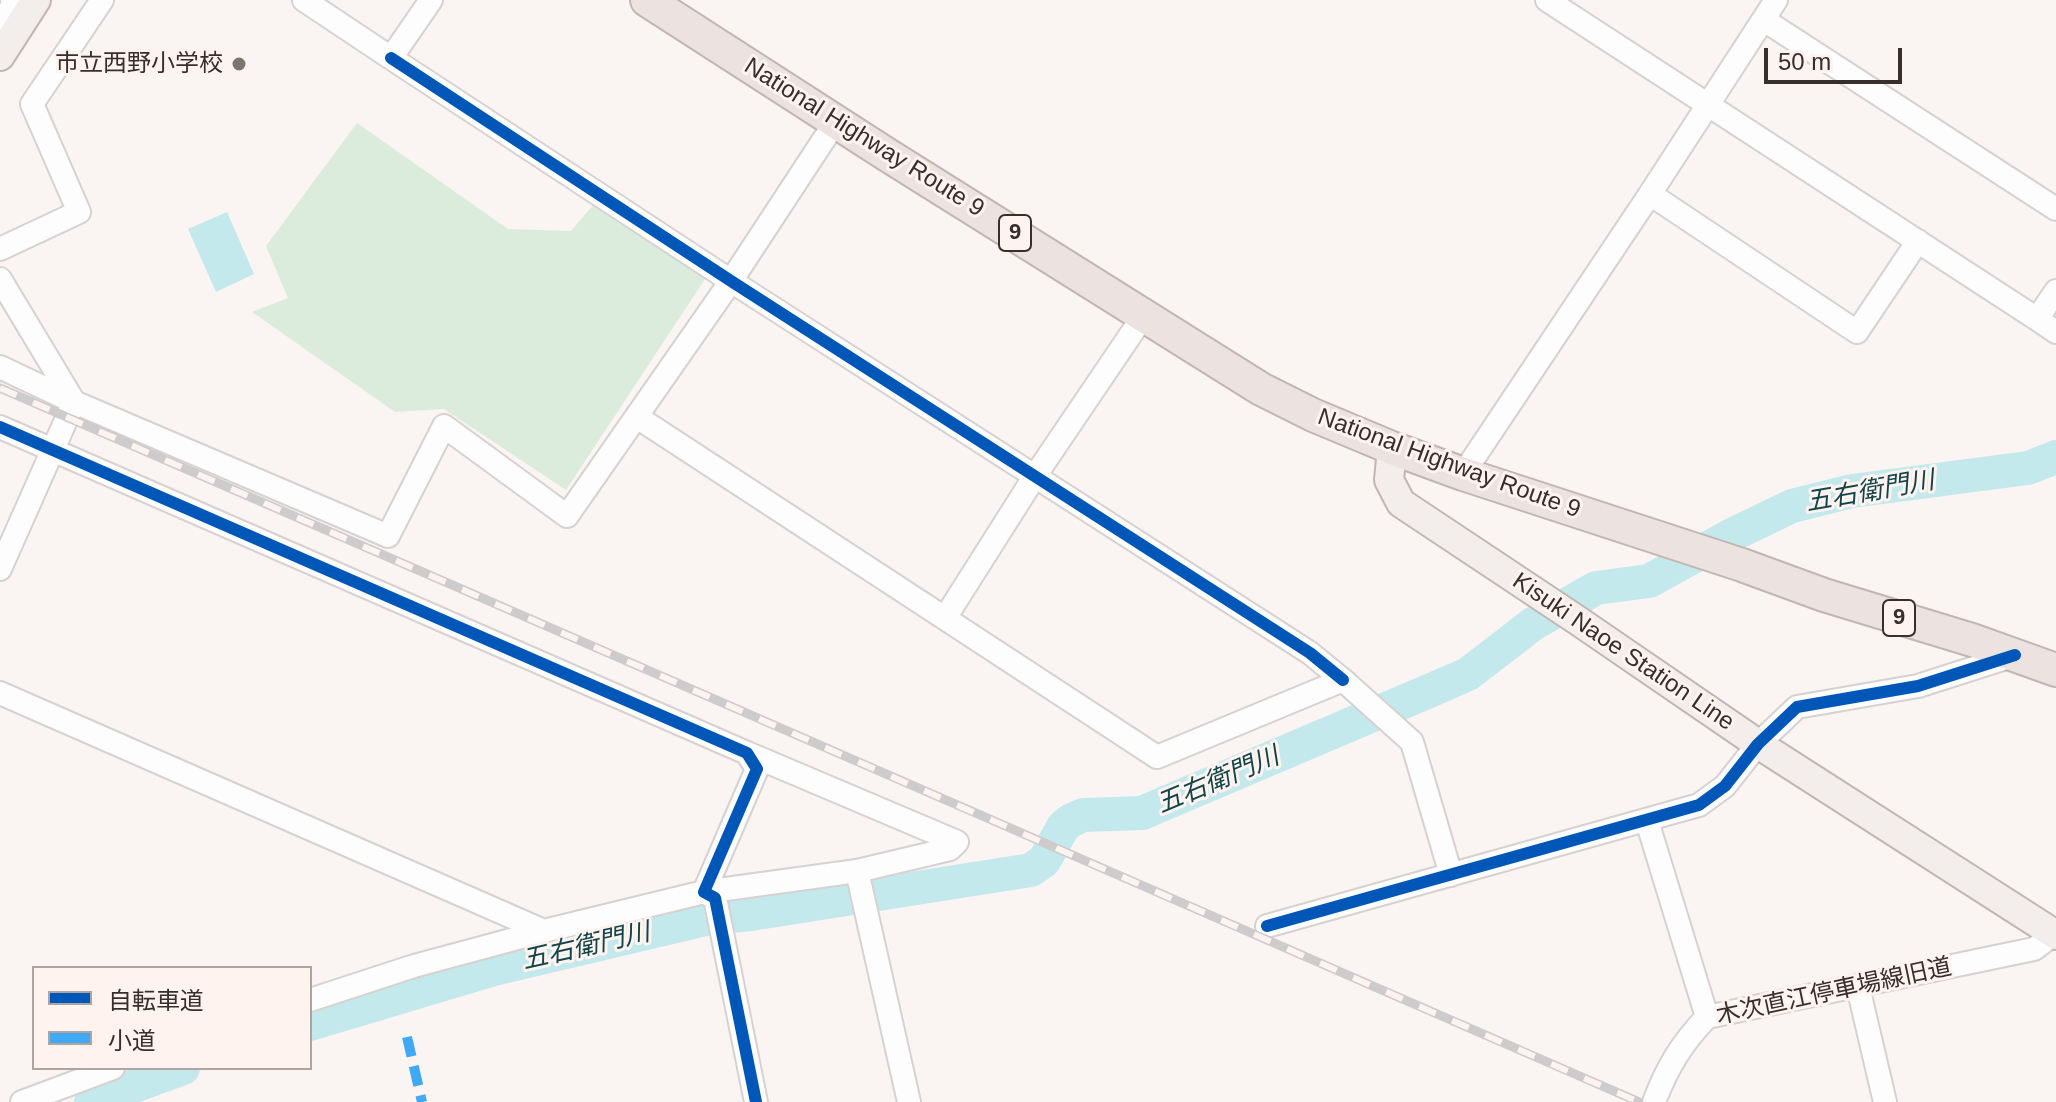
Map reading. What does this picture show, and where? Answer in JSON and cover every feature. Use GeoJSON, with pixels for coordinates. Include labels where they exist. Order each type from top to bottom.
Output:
{"type":"FeatureCollection","features":[{"type":"Feature","properties":{"kind":"highway","name":"National Highway Route 9"},"geometry":{"type":"LineString","coordinates":[[647,0],[1261,389],[1313,415],[1463,474],[2056,670]]}},
{"type":"Feature","properties":{"kind":"main road"},"geometry":{"type":"LineString","coordinates":[[0,56],[19,1]]}},
{"type":"Feature","properties":{"kind":"main road","name":"Kisuki Naoe Station Line"},"geometry":{"type":"LineString","coordinates":[[1392,448],[1389,480],[1401,503],[1758,744],[2055,935]]}},
{"type":"Feature","properties":{"kind":"street"},"geometry":{"type":"LineString","coordinates":[[0,249],[79,212],[32,104],[102,0]]}},
{"type":"Feature","properties":{"kind":"street"},"geometry":{"type":"LineString","coordinates":[[304,0],[731,281],[1310,653],[1412,742],[1451,875]]}},
{"type":"Feature","properties":{"kind":"street"},"geometry":{"type":"LineString","coordinates":[[391,58],[431,0]]}},
{"type":"Feature","properties":{"kind":"street"},"geometry":{"type":"LineString","coordinates":[[1547,0],[2056,332]]}},
{"type":"Feature","properties":{"kind":"street"},"geometry":{"type":"LineString","coordinates":[[1463,474],[1776,0]]}},
{"type":"Feature","properties":{"kind":"street"},"geometry":{"type":"LineString","coordinates":[[0,25],[19,1]]}},
{"type":"Feature","properties":{"kind":"street"},"geometry":{"type":"LineString","coordinates":[[1764,20],[2056,209]]}},
{"type":"Feature","properties":{"kind":"street"},"geometry":{"type":"LineString","coordinates":[[0,367],[74,402],[388,536],[444,426],[567,516],[731,281],[836,121]]}},
{"type":"Feature","properties":{"kind":"street"},"geometry":{"type":"LineString","coordinates":[[1650,194],[1857,332],[1918,241]]}},
{"type":"Feature","properties":{"kind":"street"},"geometry":{"type":"LineString","coordinates":[[0,279],[74,402]]}},
{"type":"Feature","properties":{"kind":"street"},"geometry":{"type":"LineString","coordinates":[[2037,319],[2056,291]]}},
{"type":"Feature","properties":{"kind":"street"},"geometry":{"type":"LineString","coordinates":[[945,618],[1035,476],[1144,315]]}},
{"type":"Feature","properties":{"kind":"street"},"geometry":{"type":"LineString","coordinates":[[0,569],[74,402]]}},
{"type":"Feature","properties":{"kind":"street"},"geometry":{"type":"LineString","coordinates":[[637,417],[1157,757],[1343,680]]}},
{"type":"Feature","properties":{"kind":"street"},"geometry":{"type":"LineString","coordinates":[[0,427],[957,842],[950,849],[857,871],[704,892],[544,931],[414,966],[312,999]]}},
{"type":"Feature","properties":{"kind":"street"},"geometry":{"type":"LineString","coordinates":[[1267,926],[1699,805],[1725,786],[1758,744],[1797,707],[1918,686],[2015,655]]}},
{"type":"Feature","properties":{"kind":"street"},"geometry":{"type":"LineString","coordinates":[[0,693],[544,931]]}},
{"type":"Feature","properties":{"kind":"street"},"geometry":{"type":"LineString","coordinates":[[704,892],[757,769],[747,753]]}},
{"type":"Feature","properties":{"kind":"street"},"geometry":{"type":"LineString","coordinates":[[1647,821],[1707,1017]]}},
{"type":"Feature","properties":{"kind":"street"},"geometry":{"type":"LineString","coordinates":[[857,871],[909,1102]]}},
{"type":"Feature","properties":{"kind":"street"},"geometry":{"type":"LineString","coordinates":[[704,892],[715,898],[756,1102]]}},
{"type":"Feature","properties":{"kind":"street","name":"木次直江停車場線旧道"},"geometry":{"type":"LineString","coordinates":[[1654,1102],[1675,1056],[1707,1017],[2034,949],[2055,935]]}},
{"type":"Feature","properties":{"kind":"street"},"geometry":{"type":"LineString","coordinates":[[1858,987],[1885,1102]]}},
{"type":"Feature","properties":{"kind":"street"},"geometry":{"type":"LineString","coordinates":[[22,1102],[108,1070]]}},
{"type":"Feature","properties":{"kind":"green space"},"geometry":{"type":"Polygon","coordinates":[[[357,123],[508,229],[571,231],[594,204],[707,276],[566,490],[444,409],[395,412],[252,312],[288,298],[266,246],[357,123]]]}},
{"type":"Feature","properties":{"kind":"water"},"geometry":{"type":"Polygon","coordinates":[[[227,212],[254,274],[216,292],[188,229],[227,212]]]}},
{"type":"Feature","properties":{"kind":"waterway","name":"五右衛門川"},"geometry":{"type":"LineString","coordinates":[[312,1023],[494,969],[710,918],[1031,870],[1044,861],[1063,827],[1070,821],[1083,815],[1142,813],[1436,688],[1468,674],[1533,624],[1596,588],[1649,581],[1792,506],[1852,491],[2028,468],[2056,457]]}},
{"type":"Feature","properties":{"kind":"waterway","name":"五右衛門川"},"geometry":{"type":"LineString","coordinates":[[91,1102],[178,1070]]}},
{"type":"Feature","properties":{"kind":"railway"},"geometry":{"type":"LineString","coordinates":[[0,388],[1639,1102]]}},
{"type":"Feature","properties":{"kind":"marked path"},"geometry":{"type":"LineString","coordinates":[[407,1037],[422,1102]]}},
{"type":"Feature","properties":{"kind":"cycle path"},"geometry":{"type":"LineString","coordinates":[[391,58],[731,281],[1310,653],[1343,680]]}},
{"type":"Feature","properties":{"kind":"cycle path"},"geometry":{"type":"LineString","coordinates":[[0,427],[747,753],[757,769],[704,892],[715,898],[756,1102]]}},
{"type":"Feature","properties":{"kind":"cycle path"},"geometry":{"type":"LineString","coordinates":[[1267,926],[1699,805],[1725,786],[1758,744],[1797,707],[1918,686],[2015,655]]}},
{"type":"Feature","properties":{"kind":"place","name":"市立西野小学校"},"geometry":{"type":"Point","coordinates":[239,64]}}]}
